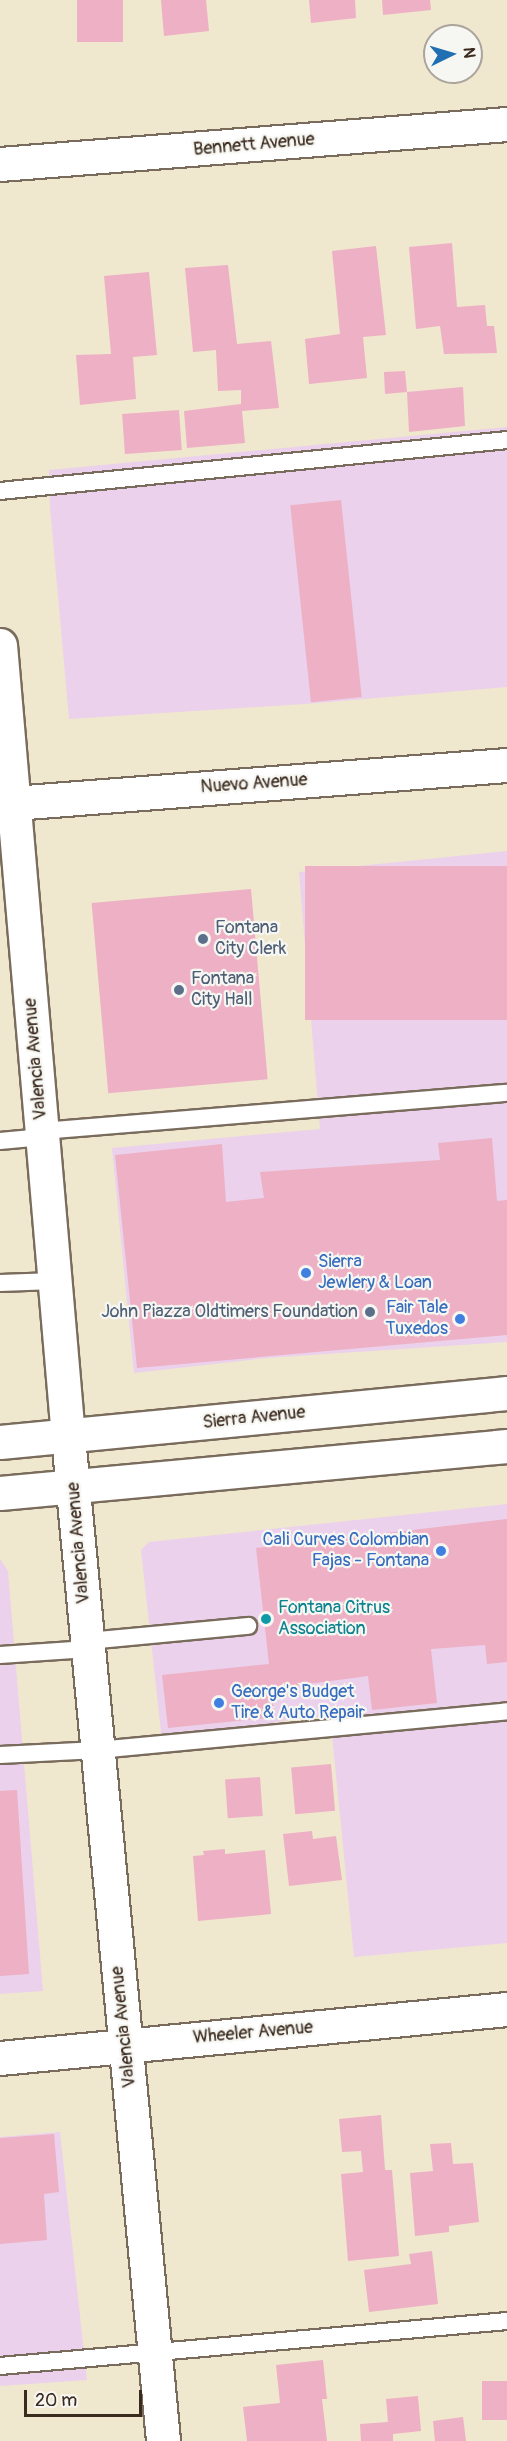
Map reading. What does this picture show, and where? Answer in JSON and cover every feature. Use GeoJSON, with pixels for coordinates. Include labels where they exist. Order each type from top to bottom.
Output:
{"type":"FeatureCollection","features":[{"type":"Feature","properties":{"kind":"street","name":"Bennett Avenue"},"geometry":{"type":"LineString","coordinates":[[0,164],[507,124]]}},
{"type":"Feature","properties":{"kind":"street","name":"Valencia Avenue"},"geometry":{"type":"LineString","coordinates":[[0,645],[7,803],[43,1134],[68,1437],[163,2441]]}},
{"type":"Feature","properties":{"kind":"street","name":"Nuevo Avenue"},"geometry":{"type":"LineString","coordinates":[[7,803],[507,765]]}},
{"type":"Feature","properties":{"kind":"street","name":"Sierra Avenue"},"geometry":{"type":"LineString","coordinates":[[0,1443],[507,1393]]}},
{"type":"Feature","properties":{"kind":"street"},"geometry":{"type":"LineString","coordinates":[[0,1493],[507,1446]]}},
{"type":"Feature","properties":{"kind":"street","name":"Wheeler Avenue"},"geometry":{"type":"LineString","coordinates":[[0,2058],[507,2009]]}},
{"type":"Feature","properties":{"kind":"lane"},"geometry":{"type":"LineString","coordinates":[[0,491],[507,440]]}},
{"type":"Feature","properties":{"kind":"lane"},"geometry":{"type":"LineString","coordinates":[[0,1141],[43,1134],[507,1093]]}},
{"type":"Feature","properties":{"kind":"lane"},"geometry":{"type":"LineString","coordinates":[[0,1283],[55,1281]]}},
{"type":"Feature","properties":{"kind":"lane"},"geometry":{"type":"LineString","coordinates":[[0,1654],[248,1626]]}},
{"type":"Feature","properties":{"kind":"lane"},"geometry":{"type":"LineString","coordinates":[[0,1755],[98,1750],[507,1712]]}},
{"type":"Feature","properties":{"kind":"lane"},"geometry":{"type":"LineString","coordinates":[[0,2366],[507,2321]]}},
{"type":"Feature","properties":{"kind":"shaded area"},"geometry":{"type":"Polygon","coordinates":[[[507,427],[507,687],[305,704],[69,719],[50,507],[49,470],[507,427]]]}},
{"type":"Feature","properties":{"kind":"shaded area"},"geometry":{"type":"Polygon","coordinates":[[[507,851],[507,1342],[266,1358],[134,1373],[112,1148],[320,1129],[299,872],[507,851]]]}},
{"type":"Feature","properties":{"kind":"shaded area"},"geometry":{"type":"Polygon","coordinates":[[[507,1504],[507,1943],[354,1957],[330,1715],[275,1722],[276,1729],[162,1741],[141,1550],[149,1542],[507,1504]]]}},
{"type":"Feature","properties":{"kind":"shaded area"},"geometry":{"type":"Polygon","coordinates":[[[0,1559],[8,1571],[43,1991],[0,1994],[0,1559]]]}},
{"type":"Feature","properties":{"kind":"shaded area"},"geometry":{"type":"Polygon","coordinates":[[[60,2132],[87,2380],[0,2386],[0,2137],[60,2132]]]}},
{"type":"Feature","properties":{"kind":"building"},"geometry":{"type":"Polygon","coordinates":[[[77,0],[123,0],[123,42],[77,42],[77,0]]]}},
{"type":"Feature","properties":{"kind":"building"},"geometry":{"type":"Polygon","coordinates":[[[161,0],[206,0],[209,31],[164,36],[161,0]]]}},
{"type":"Feature","properties":{"kind":"building"},"geometry":{"type":"Polygon","coordinates":[[[309,0],[355,0],[356,18],[311,23],[309,0]]]}},
{"type":"Feature","properties":{"kind":"building"},"geometry":{"type":"Polygon","coordinates":[[[382,0],[430,0],[431,10],[383,15],[382,0]]]}},
{"type":"Feature","properties":{"kind":"building"},"geometry":{"type":"Polygon","coordinates":[[[452,243],[457,307],[485,305],[487,326],[494,326],[497,353],[444,354],[440,326],[416,329],[409,247],[452,243]]]}},
{"type":"Feature","properties":{"kind":"building"},"geometry":{"type":"Polygon","coordinates":[[[376,246],[386,335],[363,337],[367,378],[309,384],[305,339],[340,334],[332,251],[376,246]]]}},
{"type":"Feature","properties":{"kind":"building"},"geometry":{"type":"Polygon","coordinates":[[[228,265],[237,344],[271,341],[279,408],[242,411],[245,443],[187,448],[184,411],[241,404],[241,390],[218,391],[216,350],[193,352],[185,268],[228,265]]]}},
{"type":"Feature","properties":{"kind":"building"},"geometry":{"type":"Polygon","coordinates":[[[149,272],[157,355],[133,357],[136,399],[80,405],[76,355],[111,354],[104,276],[149,272]]]}},
{"type":"Feature","properties":{"kind":"building"},"geometry":{"type":"Polygon","coordinates":[[[405,371],[407,392],[385,394],[384,372],[405,371]]]}},
{"type":"Feature","properties":{"kind":"building"},"geometry":{"type":"Polygon","coordinates":[[[463,387],[465,426],[409,432],[407,392],[463,387]]]}},
{"type":"Feature","properties":{"kind":"building"},"geometry":{"type":"Polygon","coordinates":[[[179,410],[182,450],[125,454],[122,414],[179,410]]]}},
{"type":"Feature","properties":{"kind":"building"},"geometry":{"type":"Polygon","coordinates":[[[341,500],[362,697],[311,702],[290,505],[341,500]]]}},
{"type":"Feature","properties":{"kind":"building"},"geometry":{"type":"Polygon","coordinates":[[[305,866],[507,866],[507,1020],[305,1020],[305,866]]]}},
{"type":"Feature","properties":{"kind":"building","name":"Fontana City Hall"},"geometry":{"type":"Polygon","coordinates":[[[251,889],[268,1079],[108,1093],[92,903],[251,889]]]}},
{"type":"Feature","properties":{"kind":"building"},"geometry":{"type":"Polygon","coordinates":[[[492,1138],[497,1201],[507,1200],[507,1335],[137,1368],[115,1155],[222,1144],[226,1202],[264,1198],[260,1172],[440,1160],[438,1143],[492,1138]]]}},
{"type":"Feature","properties":{"kind":"building"},"geometry":{"type":"Polygon","coordinates":[[[507,1519],[507,1662],[487,1664],[485,1645],[431,1649],[437,1703],[372,1710],[368,1676],[271,1689],[275,1717],[168,1728],[162,1675],[269,1664],[256,1548],[507,1519]]]}},
{"type":"Feature","properties":{"kind":"building"},"geometry":{"type":"Polygon","coordinates":[[[331,1764],[335,1811],[295,1814],[291,1767],[331,1764]]]}},
{"type":"Feature","properties":{"kind":"building"},"geometry":{"type":"Polygon","coordinates":[[[260,1777],[263,1816],[228,1818],[225,1779],[260,1777]]]}},
{"type":"Feature","properties":{"kind":"building"},"geometry":{"type":"Polygon","coordinates":[[[17,1790],[29,1974],[0,1976],[0,1791],[17,1790]]]}},
{"type":"Feature","properties":{"kind":"building"},"geometry":{"type":"Polygon","coordinates":[[[312,1831],[313,1839],[336,1836],[342,1880],[289,1886],[283,1834],[312,1831]]]}},
{"type":"Feature","properties":{"kind":"building"},"geometry":{"type":"Polygon","coordinates":[[[225,1849],[225,1854],[265,1850],[271,1914],[198,1921],[193,1856],[204,1855],[203,1851],[225,1849]]]}},
{"type":"Feature","properties":{"kind":"building"},"geometry":{"type":"Polygon","coordinates":[[[381,2115],[385,2170],[392,2170],[399,2256],[348,2261],[341,2174],[363,2172],[361,2151],[342,2152],[339,2119],[381,2115]]]}},
{"type":"Feature","properties":{"kind":"building"},"geometry":{"type":"Polygon","coordinates":[[[54,2134],[59,2192],[44,2194],[47,2240],[0,2244],[0,2138],[54,2134]]]}},
{"type":"Feature","properties":{"kind":"building"},"geometry":{"type":"Polygon","coordinates":[[[451,2143],[453,2164],[473,2163],[479,2222],[449,2226],[449,2232],[415,2236],[410,2173],[433,2171],[430,2144],[451,2143]]]}},
{"type":"Feature","properties":{"kind":"building"},"geometry":{"type":"Polygon","coordinates":[[[432,2251],[438,2304],[369,2312],[364,2270],[411,2264],[409,2254],[432,2251]]]}},
{"type":"Feature","properties":{"kind":"building"},"geometry":{"type":"Polygon","coordinates":[[[323,2360],[327,2399],[322,2399],[327,2441],[247,2441],[243,2407],[280,2403],[276,2365],[323,2360]]]}},
{"type":"Feature","properties":{"kind":"building"},"geometry":{"type":"Polygon","coordinates":[[[482,2381],[507,2381],[507,2420],[482,2420],[482,2381]]]}},
{"type":"Feature","properties":{"kind":"building"},"geometry":{"type":"Polygon","coordinates":[[[418,2396],[421,2431],[393,2434],[393,2441],[361,2441],[360,2424],[388,2422],[386,2399],[418,2396]]]}},
{"type":"Feature","properties":{"kind":"building"},"geometry":{"type":"Polygon","coordinates":[[[463,2417],[466,2441],[435,2441],[433,2421],[463,2417]]]}},
{"type":"Feature","properties":{"kind":"place","name":"Fontana City Clerk"},"geometry":{"type":"Point","coordinates":[203,939]}},
{"type":"Feature","properties":{"kind":"place","name":"Fontana City Hall"},"geometry":{"type":"Point","coordinates":[179,990]}},
{"type":"Feature","properties":{"kind":"place","name":"Sierra Jewlery & Loan"},"geometry":{"type":"Point","coordinates":[306,1273]}},
{"type":"Feature","properties":{"kind":"place","name":"John Piazza Oldtimers Foundation"},"geometry":{"type":"Point","coordinates":[370,1312]}},
{"type":"Feature","properties":{"kind":"place","name":"Fair Tale Tuxedos"},"geometry":{"type":"Point","coordinates":[460,1319]}},
{"type":"Feature","properties":{"kind":"place","name":"Cali Curves Colombian Fajas - Fontana"},"geometry":{"type":"Point","coordinates":[441,1551]}},
{"type":"Feature","properties":{"kind":"place","name":"Fontana Citrus Association"},"geometry":{"type":"Point","coordinates":[266,1619]}},
{"type":"Feature","properties":{"kind":"place","name":"George's Budget Tire & Auto Repair"},"geometry":{"type":"Point","coordinates":[219,1703]}}]}
